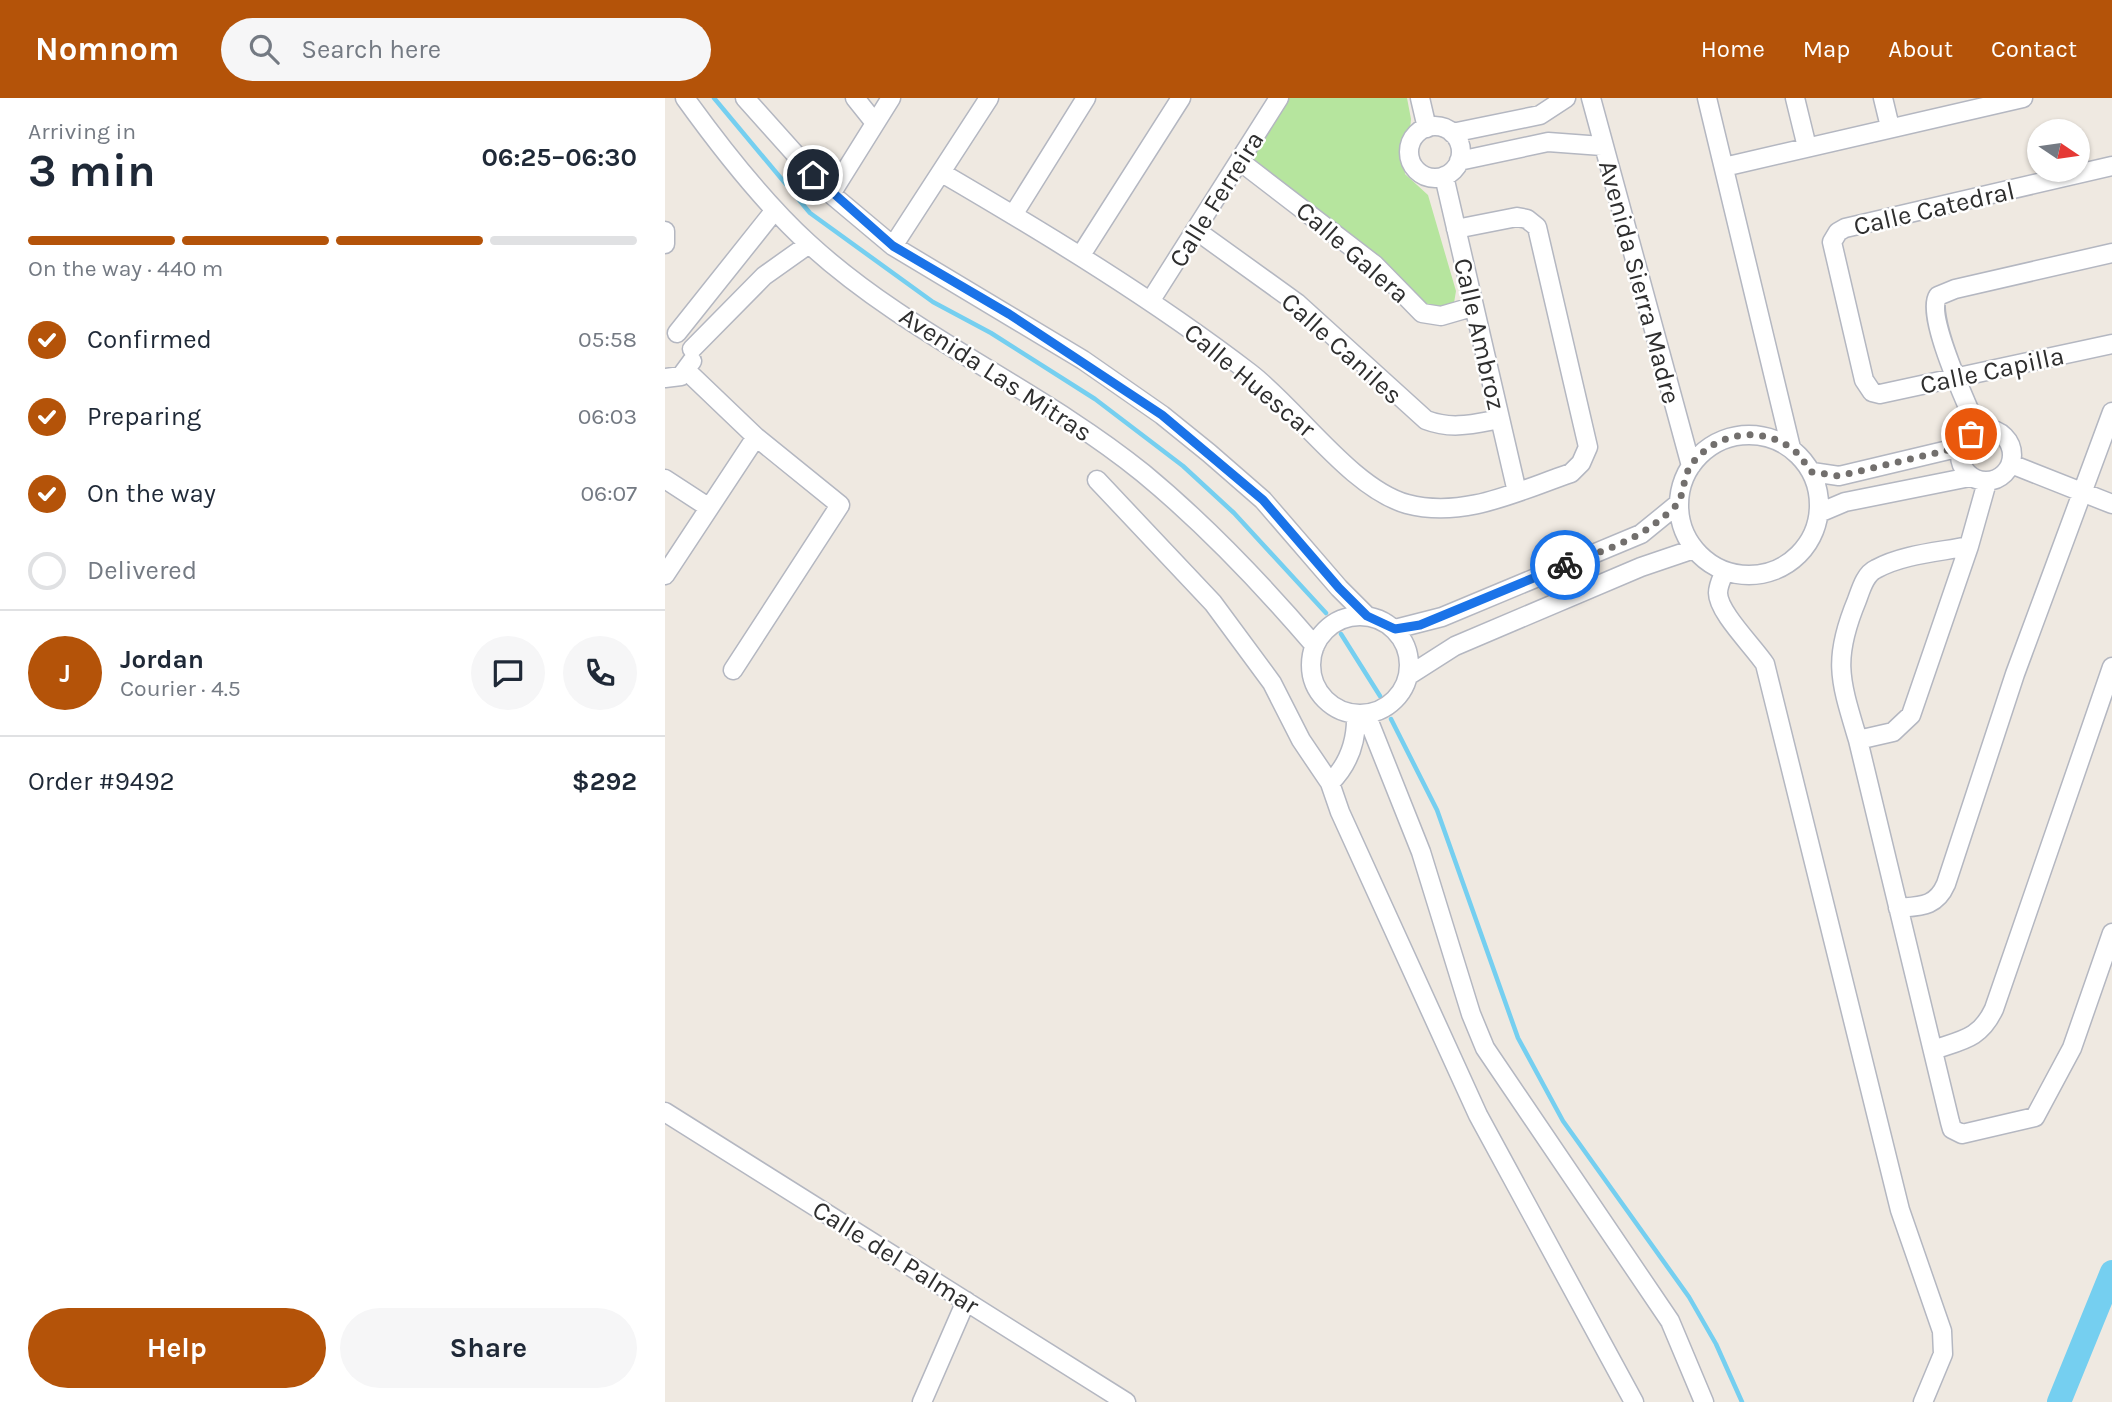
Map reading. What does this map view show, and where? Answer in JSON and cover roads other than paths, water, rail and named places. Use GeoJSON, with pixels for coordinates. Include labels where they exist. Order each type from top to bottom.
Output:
{"type":"FeatureCollection","features":[{"type":"Feature","properties":{"kind":"street","name":"Avenida Las Mitras"},"geometry":{"type":"LineString","coordinates":[[685,98],[775,210],[809,244],[923,328],[1086,432],[1142,472],[1274,598],[1315,646]]}},
{"type":"Feature","properties":{"kind":"street","name":"Avenida Las Mitras"},"geometry":{"type":"LineString","coordinates":[[745,98],[831,194],[893,246],[1009,314],[1162,415],[1263,500],[1339,588],[1367,616]]}},
{"type":"Feature","properties":{"kind":"street"},"geometry":{"type":"LineString","coordinates":[[855,98],[875,123]]}},
{"type":"Feature","properties":{"kind":"street"},"geometry":{"type":"LineString","coordinates":[[831,194],[891,98]]}},
{"type":"Feature","properties":{"kind":"street"},"geometry":{"type":"LineString","coordinates":[[893,246],[989,98]]}},
{"type":"Feature","properties":{"kind":"street"},"geometry":{"type":"LineString","coordinates":[[1013,215],[1086,98]]}},
{"type":"Feature","properties":{"kind":"street"},"geometry":{"type":"LineString","coordinates":[[1081,254],[1181,98]]}},
{"type":"Feature","properties":{"kind":"street","name":"Calle Ferreira"},"geometry":{"type":"LineString","coordinates":[[1151,300],[1241,162],[1279,98]]}},
{"type":"Feature","properties":{"kind":"street"},"geometry":{"type":"LineString","coordinates":[[1420,98],[1427,128]]}},
{"type":"Feature","properties":{"kind":"street"},"geometry":{"type":"LineString","coordinates":[[1452,133],[1540,115],[1566,98]]}},
{"type":"Feature","properties":{"kind":"street","name":"Avenida Sierra Madre"},"geometry":{"type":"LineString","coordinates":[[1591,98],[1691,466]]}},
{"type":"Feature","properties":{"kind":"street"},"geometry":{"type":"LineString","coordinates":[[1707,98],[1791,448]]}},
{"type":"Feature","properties":{"kind":"street"},"geometry":{"type":"LineString","coordinates":[[1795,98],[1807,148]]}},
{"type":"Feature","properties":{"kind":"street"},"geometry":{"type":"LineString","coordinates":[[1884,98],[1891,127]]}},
{"type":"Feature","properties":{"kind":"street"},"geometry":{"type":"LineString","coordinates":[[1724,167],[1891,127],[1967,103],[2023,98]]}},
{"type":"Feature","properties":{"kind":"street"},"geometry":{"type":"LineString","coordinates":[[1540,115],[1548,142]]}},
{"type":"Feature","properties":{"kind":"street"},"geometry":{"type":"LineString","coordinates":[[1459,161],[1460,146],[1452,133],[1444,128],[1427,128],[1412,141],[1411,161],[1424,175],[1444,176],[1459,161],[1548,142],[1602,146]]}},
{"type":"Feature","properties":{"kind":"street","name":"Calle Galera"},"geometry":{"type":"LineString","coordinates":[[1241,162],[1375,265],[1422,313],[1441,316],[1472,307]]}},
{"type":"Feature","properties":{"kind":"street","name":"Calle Catedral"},"geometry":{"type":"LineString","coordinates":[[1872,392],[1864,380],[1832,253],[1832,242],[1838,232],[2112,166]]}},
{"type":"Feature","properties":{"kind":"street","name":"Calle Huescar"},"geometry":{"type":"LineString","coordinates":[[942,173],[1081,254],[1151,300],[1262,383],[1386,497],[1434,510],[1459,509],[1571,473],[1586,455],[1588,440],[1537,228],[1527,219],[1517,218],[1456,229]]}},
{"type":"Feature","properties":{"kind":"street","name":"Calle Ambroz"},"geometry":{"type":"LineString","coordinates":[[1444,176],[1472,307],[1517,492]]}},
{"type":"Feature","properties":{"kind":"street"},"geometry":{"type":"LineString","coordinates":[[692,349],[671,333],[741,254],[775,210]]}},
{"type":"Feature","properties":{"kind":"street"},"geometry":{"type":"LineString","coordinates":[[665,231],[665,244]]}},
{"type":"Feature","properties":{"kind":"street","name":"Calle Caniles"},"geometry":{"type":"LineString","coordinates":[[1197,231],[1297,303],[1426,420],[1443,426],[1462,426],[1500,419]]}},
{"type":"Feature","properties":{"kind":"street"},"geometry":{"type":"LineString","coordinates":[[665,378],[674,378],[687,371],[691,364],[692,349],[764,276],[809,244]]}},
{"type":"Feature","properties":{"kind":"street"},"geometry":{"type":"LineString","coordinates":[[1978,430],[1955,378],[1935,308],[1938,296],[1955,289],[2112,253]]}},
{"type":"Feature","properties":{"kind":"street"},"geometry":{"type":"LineString","coordinates":[[741,254],[764,276]]}},
{"type":"Feature","properties":{"kind":"street","name":"Calle Capilla"},"geometry":{"type":"LineString","coordinates":[[1872,392],[1880,394],[2112,344]]}},
{"type":"Feature","properties":{"kind":"street"},"geometry":{"type":"LineString","coordinates":[[687,371],[756,438],[840,505],[733,670]]}},
{"type":"Feature","properties":{"kind":"street"},"geometry":{"type":"LineString","coordinates":[[1898,908],[1929,905],[1936,900],[1946,884],[2015,674],[2112,412]]}},
{"type":"Feature","properties":{"kind":"street"},"geometry":{"type":"LineString","coordinates":[[1819,513],[1845,502],[2001,477],[2011,464],[2012,456],[2007,440],[1994,430],[1978,430],[1971,434],[1961,447],[1960,463],[1978,479]]}},
{"type":"Feature","properties":{"kind":"street"},"geometry":{"type":"LineString","coordinates":[[1758,435],[1791,448],[1812,472],[1819,499],[1819,513],[1805,548],[1786,565],[1750,575],[1725,571],[1695,549],[1683,527],[1679,503],[1682,483],[1691,466],[1709,447],[1733,436],[1758,435]]}},
{"type":"Feature","properties":{"kind":"street"},"geometry":{"type":"LineString","coordinates":[[665,575],[756,438]]}},
{"type":"Feature","properties":{"kind":"street"},"geometry":{"type":"LineString","coordinates":[[1812,472],[1839,476],[1961,447]]}},
{"type":"Feature","properties":{"kind":"street"},"geometry":{"type":"LineString","coordinates":[[2011,464],[2112,504]]}},
{"type":"Feature","properties":{"kind":"street"},"geometry":{"type":"LineString","coordinates":[[1839,476],[1845,502]]}},
{"type":"Feature","properties":{"kind":"street"},"geometry":{"type":"LineString","coordinates":[[1859,740],[1893,732],[1911,715],[1969,545],[1978,479]]}},
{"type":"Feature","properties":{"kind":"street"},"geometry":{"type":"LineString","coordinates":[[665,480],[708,507]]}},
{"type":"Feature","properties":{"kind":"street"},"geometry":{"type":"LineString","coordinates":[[1097,480],[1213,603],[1272,683],[1301,740],[1330,783],[1478,1115],[1634,1402]]}},
{"type":"Feature","properties":{"kind":"street"},"geometry":{"type":"LineString","coordinates":[[1395,629],[1442,618],[1641,534],[1679,503]]}},
{"type":"Feature","properties":{"kind":"street"},"geometry":{"type":"LineString","coordinates":[[1969,545],[1892,562],[1873,570],[1864,582],[1845,632],[1840,664],[1841,683],[1859,740],[1949,1122],[1957,1133],[2035,1117],[2072,1048],[2112,933]]}},
{"type":"Feature","properties":{"kind":"street"},"geometry":{"type":"LineString","coordinates":[[1408,676],[1406,646],[1395,629],[1367,616],[1346,617],[1336,622],[1327,628],[1315,646],[1311,667],[1316,688],[1329,704],[1361,714],[1393,702],[1408,676],[1455,646],[1641,567],[1695,549]]}},
{"type":"Feature","properties":{"kind":"street"},"geometry":{"type":"LineString","coordinates":[[1725,571],[1718,598],[1723,610],[1765,664],[1900,1210],[1942,1331],[1943,1354],[1923,1402]]}},
{"type":"Feature","properties":{"kind":"street"},"geometry":{"type":"LineString","coordinates":[[1933,1050],[1973,1036],[1986,1028],[2112,667]]}},
{"type":"Feature","properties":{"kind":"street"},"geometry":{"type":"LineString","coordinates":[[1330,783],[1341,771],[1357,733],[1361,714]]}},
{"type":"Feature","properties":{"kind":"street"},"geometry":{"type":"LineString","coordinates":[[1361,714],[1421,852],[1471,1014],[1485,1048],[1670,1321],[1704,1402]]}},
{"type":"Feature","properties":{"kind":"street","name":"Calle del Palmar"},"geometry":{"type":"LineString","coordinates":[[665,1112],[1126,1402]]}},
{"type":"Feature","properties":{"kind":"street"},"geometry":{"type":"LineString","coordinates":[[927,1400],[966,1301]]}},
{"type":"Feature","properties":{"kind":"waterway"},"geometry":{"type":"LineString","coordinates":[[714,98],[810,213],[933,302],[991,333],[1095,399],[1183,466],[1234,513],[1326,613]]}},
{"type":"Feature","properties":{"kind":"waterway"},"geometry":{"type":"LineString","coordinates":[[1341,634],[1380,696]]}},
{"type":"Feature","properties":{"kind":"waterway"},"geometry":{"type":"LineString","coordinates":[[1391,719],[1437,810],[1518,1038],[1563,1121],[1689,1297],[1716,1344],[1742,1402]]}},
{"type":"Feature","properties":{"kind":"waterway"},"geometry":{"type":"LineString","coordinates":[[2059,1402],[2112,1272]]}}]}
